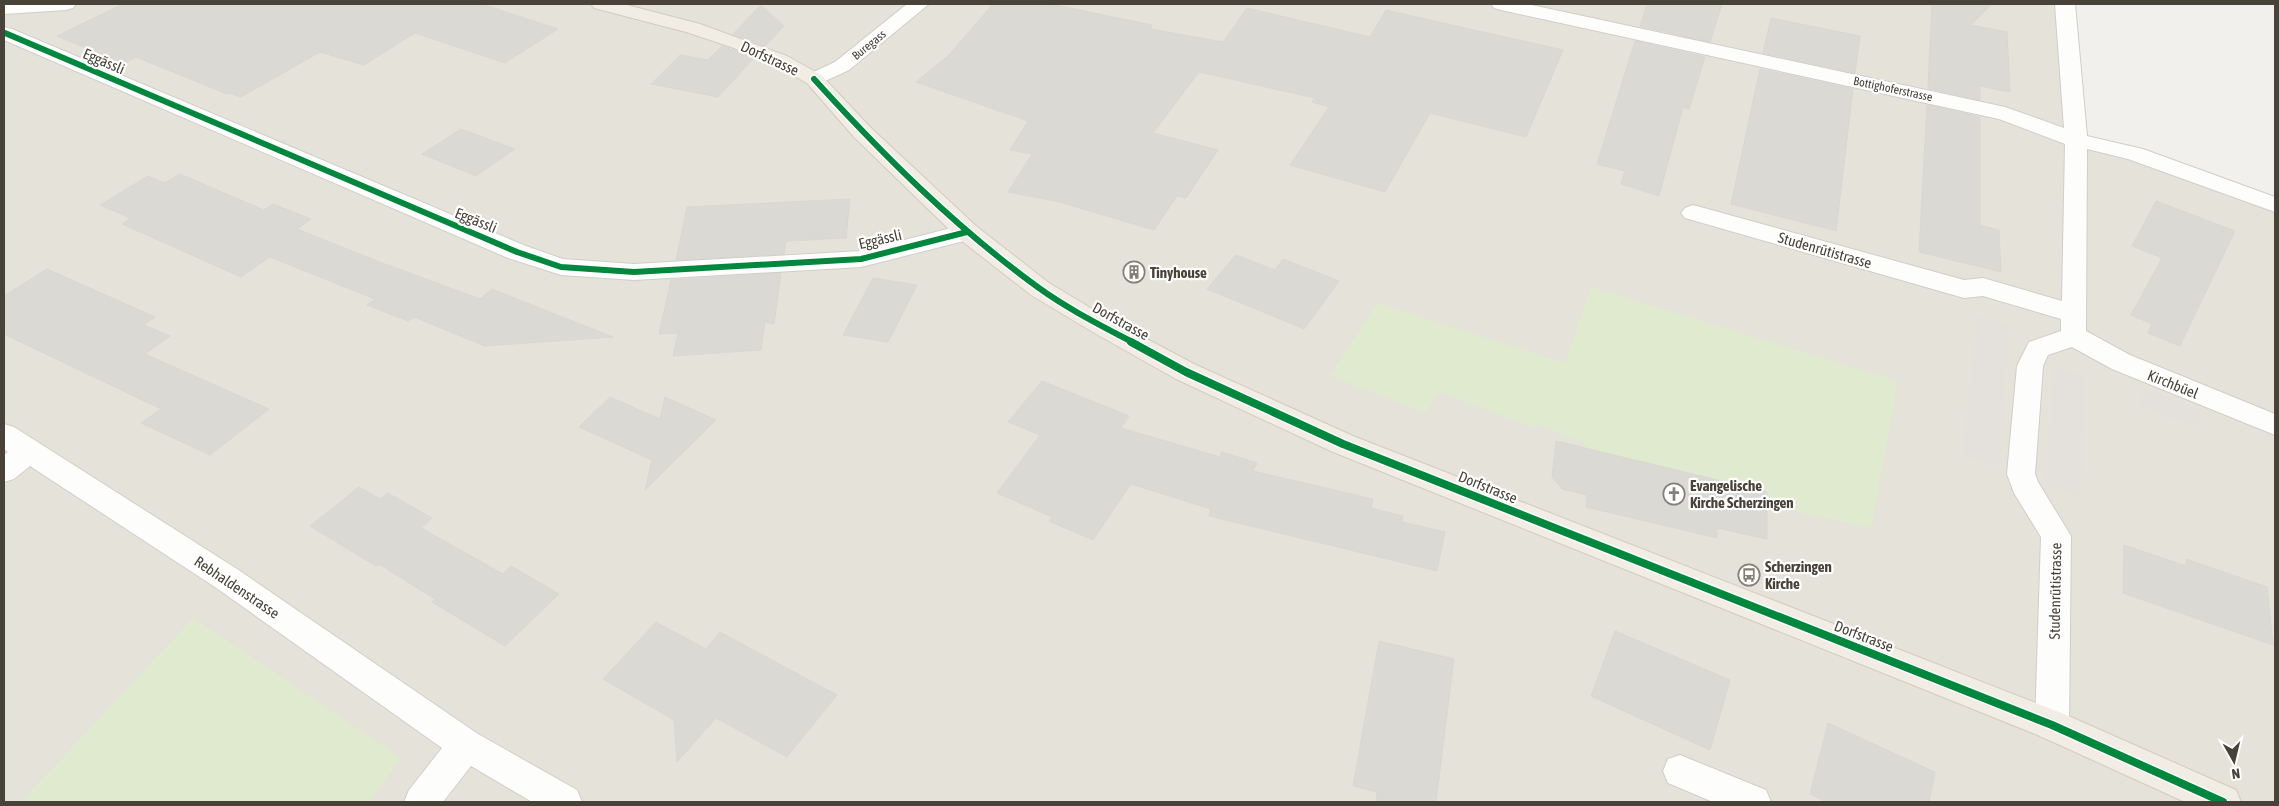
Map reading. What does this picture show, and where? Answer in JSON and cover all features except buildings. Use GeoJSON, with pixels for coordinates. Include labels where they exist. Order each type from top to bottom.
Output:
{"type":"FeatureCollection","features":[{"type":"Feature","properties":{"kind":"main road","name":"Dorfstrasse"},"geometry":{"type":"LineString","coordinates":[[600,4],[693,28],[738,43],[780,60],[814,79],[862,132],[967,232],[1040,289],[1100,325],[1186,372],[1343,444],[2052,725],[2223,802]]}},
{"type":"Feature","properties":{"kind":"street"},"geometry":{"type":"LineString","coordinates":[[4,8],[66,4]]}},
{"type":"Feature","properties":{"kind":"street","name":"Buregass"},"geometry":{"type":"LineString","coordinates":[[814,79],[842,66],[919,4]]}},
{"type":"Feature","properties":{"kind":"street","name":"Bottighoferstrasse"},"geometry":{"type":"LineString","coordinates":[[1501,4],[2005,114],[2076,140],[2135,154],[2275,205]]}},
{"type":"Feature","properties":{"kind":"street"},"geometry":{"type":"LineString","coordinates":[[2065,4],[2076,140],[2073,325]]}},
{"type":"Feature","properties":{"kind":"street"},"geometry":{"type":"LineString","coordinates":[[4,33],[33,7]]}},
{"type":"Feature","properties":{"kind":"street","name":"Eggässli"},"geometry":{"type":"LineString","coordinates":[[4,33],[444,222],[561,267],[597,271],[634,272],[861,259],[967,232]]}},
{"type":"Feature","properties":{"kind":"street","name":"Studenrütistrasse"},"geometry":{"type":"LineString","coordinates":[[1693,212],[1964,289],[1983,287],[2073,325]]}},
{"type":"Feature","properties":{"kind":"street","name":"Studenrütistrasse"},"geometry":{"type":"LineString","coordinates":[[2052,725],[2056,536],[2024,485],[2021,474],[2030,366],[2038,350],[2073,325]]}},
{"type":"Feature","properties":{"kind":"street","name":"Kirchbüel"},"geometry":{"type":"LineString","coordinates":[[2073,325],[2121,362],[2275,425]]}},
{"type":"Feature","properties":{"kind":"street"},"geometry":{"type":"LineString","coordinates":[[4,471],[16,443]]}},
{"type":"Feature","properties":{"kind":"street","name":"Rebhaldenstrasse"},"geometry":{"type":"LineString","coordinates":[[16,443],[226,578],[466,744],[564,802]]}},
{"type":"Feature","properties":{"kind":"street"},"geometry":{"type":"LineString","coordinates":[[422,802],[466,744]]}},
{"type":"Feature","properties":{"kind":"street"},"geometry":{"type":"LineString","coordinates":[[1680,771],[1753,802]]}},
{"type":"Feature","properties":{"kind":"shaded area"},"geometry":{"type":"Polygon","coordinates":[[[4,4],[2065,4],[2076,140],[2135,154],[2275,203],[2275,802],[4,802],[4,4]]]}},
{"type":"Feature","properties":{"kind":"shaded area"},"geometry":{"type":"Polygon","coordinates":[[[1977,316],[2010,326],[1998,467],[1962,455],[1977,316]]]}},
{"type":"Feature","properties":{"kind":"shaded area"},"geometry":{"type":"Polygon","coordinates":[[[2054,367],[2086,377],[2081,496],[2045,484],[2054,367]]]}},
{"type":"Feature","properties":{"kind":"shaded area"},"geometry":{"type":"Polygon","coordinates":[[[2143,388],[2201,410],[2196,428],[2138,405],[2143,388]]]}},
{"type":"Feature","properties":{"kind":"green space"},"geometry":{"type":"Polygon","coordinates":[[[1591,287],[1898,381],[1871,528],[1767,505],[1585,448],[1583,442],[1536,424],[1533,428],[1438,391],[1426,413],[1330,376],[1377,303],[1565,363],[1591,287]]]}},
{"type":"Feature","properties":{"kind":"green space"},"geometry":{"type":"Polygon","coordinates":[[[193,618],[401,758],[369,802],[21,802],[193,618]]]}},
{"type":"Feature","properties":{"kind":"cycle path"},"geometry":{"type":"LineString","coordinates":[[5,33],[517,252],[561,267],[597,271],[634,272],[861,259],[967,232]]}},
{"type":"Feature","properties":{"kind":"cycle path"},"geometry":{"type":"LineString","coordinates":[[814,79],[862,132],[967,232],[1040,289],[1100,325],[1186,372],[1343,444],[2052,725],[2223,802]]}},
{"type":"Feature","properties":{"kind":"place","name":"Tinyhouse"},"geometry":{"type":"Point","coordinates":[1134,272]}},
{"type":"Feature","properties":{"kind":"place","name":"Evangelische Kirche Scherzingen"},"geometry":{"type":"Point","coordinates":[1674,494]}},
{"type":"Feature","properties":{"kind":"place","name":"Scherzingen Kirche"},"geometry":{"type":"Point","coordinates":[1749,575]}}]}
